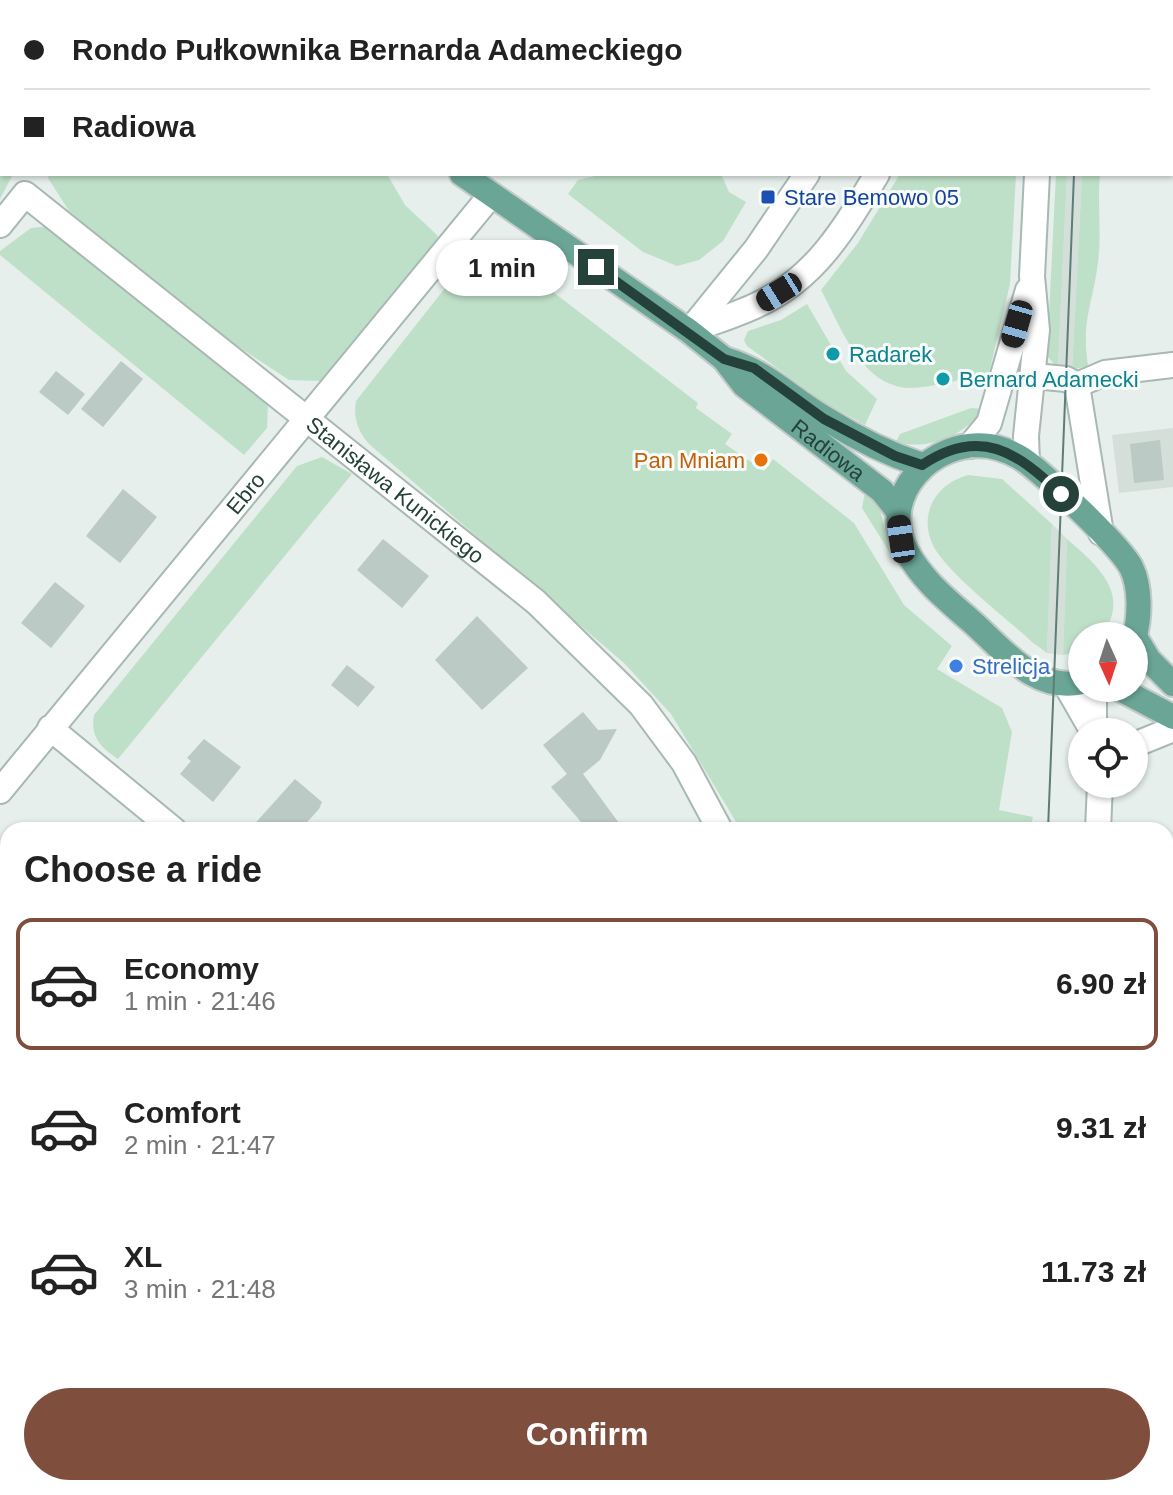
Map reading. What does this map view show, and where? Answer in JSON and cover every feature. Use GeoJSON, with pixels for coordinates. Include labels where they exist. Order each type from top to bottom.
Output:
{"type":"FeatureCollection","features":[{"type":"Feature","properties":{"kind":"main road","name":"Radiowa"},"geometry":{"type":"LineString","coordinates":[[465,176],[689,331],[724,359],[744,385],[882,491],[897,510]]}},
{"type":"Feature","properties":{"kind":"main road","name":"Radiowa"},"geometry":{"type":"LineString","coordinates":[[724,359],[754,368],[824,419],[895,456],[922,465]]}},
{"type":"Feature","properties":{"kind":"main road"},"geometry":{"type":"LineString","coordinates":[[1068,683],[1039,680],[923,578],[901,539],[897,510],[922,465],[939,453],[970,446],[1009,452],[1027,462],[1131,566],[1136,582],[1135,622]]}},
{"type":"Feature","properties":{"kind":"main road"},"geometry":{"type":"LineString","coordinates":[[1148,658],[1173,684]]}},
{"type":"Feature","properties":{"kind":"main road"},"geometry":{"type":"LineString","coordinates":[[1145,702],[1173,717]]}},
{"type":"Feature","properties":{"kind":"street"},"geometry":{"type":"LineString","coordinates":[[689,331],[756,249],[806,176]]}},
{"type":"Feature","properties":{"kind":"street"},"geometry":{"type":"LineString","coordinates":[[689,331],[760,304],[798,281],[830,249],[876,176]]}},
{"type":"Feature","properties":{"kind":"street"},"geometry":{"type":"LineString","coordinates":[[1027,462],[1026,436],[1037,330],[1032,276],[1037,176]]}},
{"type":"Feature","properties":{"kind":"street","name":"Stanisława Kunickiego"},"geometry":{"type":"LineString","coordinates":[[0,225],[25,194],[536,602],[641,705],[684,763],[716,822]]}},
{"type":"Feature","properties":{"kind":"street","name":"Ebro"},"geometry":{"type":"LineString","coordinates":[[0,791],[491,195]]}},
{"type":"Feature","properties":{"kind":"street"},"geometry":{"type":"LineString","coordinates":[[970,446],[989,423],[1032,276]]}},
{"type":"Feature","properties":{"kind":"street"},"geometry":{"type":"LineString","coordinates":[[1077,385],[1105,373],[1173,365]]}},
{"type":"Feature","properties":{"kind":"street"},"geometry":{"type":"LineString","coordinates":[[1034,376],[1066,379],[1077,385]]}},
{"type":"Feature","properties":{"kind":"street"},"geometry":{"type":"LineString","coordinates":[[1077,385],[1101,533]]}},
{"type":"Feature","properties":{"kind":"street"},"geometry":{"type":"LineString","coordinates":[[50,728],[164,822]]}},
{"type":"Feature","properties":{"kind":"street"},"geometry":{"type":"LineString","coordinates":[[1148,739],[1173,729]]}},
{"type":"Feature","properties":{"kind":"street"},"geometry":{"type":"LineString","coordinates":[[1098,822],[1099,798]]}},
{"type":"Feature","properties":{"kind":"street"},"geometry":{"type":"LineString","coordinates":[[0,1360],[0,1391]]}},
{"type":"Feature","properties":{"kind":"shaded area"},"geometry":{"type":"Polygon","coordinates":[[[1067,176],[1082,176],[1072,370],[1058,368],[1067,176]]]}},
{"type":"Feature","properties":{"kind":"shaded area"},"geometry":{"type":"Polygon","coordinates":[[[1173,428],[1173,487],[1119,493],[1112,435],[1173,428]]]}},
{"type":"Feature","properties":{"kind":"shaded area"},"geometry":{"type":"Polygon","coordinates":[[[1052,524],[1067,539],[1063,655],[1047,653],[1052,524]]]}},
{"type":"Feature","properties":{"kind":"green space"},"geometry":{"type":"Polygon","coordinates":[[[0,176],[12,176],[0,199],[0,176]]]}},
{"type":"Feature","properties":{"kind":"green space"},"geometry":{"type":"Polygon","coordinates":[[[388,176],[405,205],[438,236],[430,255],[404,293],[322,381],[289,380],[193,317],[69,211],[48,178],[388,176]]]}},
{"type":"Feature","properties":{"kind":"green space"},"geometry":{"type":"Polygon","coordinates":[[[595,176],[722,176],[729,192],[746,202],[723,241],[699,260],[677,266],[643,252],[568,194],[578,180],[595,176]]]}},
{"type":"Feature","properties":{"kind":"green space"},"geometry":{"type":"Polygon","coordinates":[[[899,176],[1016,176],[1010,284],[989,373],[919,388],[892,385],[877,377],[854,351],[821,290],[858,243],[899,176]]]}},
{"type":"Feature","properties":{"kind":"green space"},"geometry":{"type":"Polygon","coordinates":[[[1056,176],[1067,176],[1058,368],[1047,356],[1056,176]]]}},
{"type":"Feature","properties":{"kind":"green space"},"geometry":{"type":"Polygon","coordinates":[[[1082,176],[1100,176],[1099,251],[1086,336],[1088,366],[1072,370],[1082,176]]]}},
{"type":"Feature","properties":{"kind":"green space"},"geometry":{"type":"Polygon","coordinates":[[[49,226],[268,403],[267,428],[244,455],[0,255],[0,251],[31,228],[49,226]]]}},
{"type":"Feature","properties":{"kind":"green space"},"geometry":{"type":"Polygon","coordinates":[[[484,246],[493,246],[698,403],[696,408],[732,434],[725,444],[764,471],[773,459],[854,523],[904,605],[952,646],[937,669],[1002,708],[1012,732],[999,810],[1033,817],[1032,822],[736,822],[671,714],[624,663],[369,444],[357,424],[356,401],[464,264],[484,246]]]}},
{"type":"Feature","properties":{"kind":"green space"},"geometry":{"type":"Polygon","coordinates":[[[807,304],[846,371],[877,399],[865,425],[824,402],[747,346],[744,340],[748,331],[781,320],[807,304]]]}},
{"type":"Feature","properties":{"kind":"green space"},"geometry":{"type":"Polygon","coordinates":[[[971,408],[983,409],[956,434],[932,443],[896,442],[900,434],[971,408]]]}},
{"type":"Feature","properties":{"kind":"green space"},"geometry":{"type":"Polygon","coordinates":[[[322,457],[352,474],[118,759],[112,755],[95,736],[94,715],[297,466],[322,457]]]}},
{"type":"Feature","properties":{"kind":"green space"},"geometry":{"type":"Polygon","coordinates":[[[968,475],[1002,479],[1052,524],[1047,653],[956,575],[931,540],[928,516],[931,505],[945,487],[968,475]]]}},
{"type":"Feature","properties":{"kind":"green space"},"geometry":{"type":"Polygon","coordinates":[[[865,492],[880,509],[890,553],[862,508],[865,492]]]}},
{"type":"Feature","properties":{"kind":"green space"},"geometry":{"type":"Polygon","coordinates":[[[1067,539],[1099,570],[1112,594],[1113,607],[1109,622],[1068,622],[1068,654],[1063,655],[1067,539]]]}},
{"type":"Feature","properties":{"kind":"building"},"geometry":{"type":"Polygon","coordinates":[[[121,361],[143,379],[103,427],[81,409],[121,361]]]}},
{"type":"Feature","properties":{"kind":"building"},"geometry":{"type":"Polygon","coordinates":[[[56,371],[85,394],[68,415],[39,392],[56,371]]]}},
{"type":"Feature","properties":{"kind":"building"},"geometry":{"type":"Polygon","coordinates":[[[1160,440],[1164,480],[1134,483],[1130,444],[1160,440]]]}},
{"type":"Feature","properties":{"kind":"building"},"geometry":{"type":"Polygon","coordinates":[[[123,489],[157,517],[120,563],[86,536],[123,489]]]}},
{"type":"Feature","properties":{"kind":"building"},"geometry":{"type":"Polygon","coordinates":[[[383,539],[429,576],[402,608],[357,570],[383,539]]]}},
{"type":"Feature","properties":{"kind":"building"},"geometry":{"type":"Polygon","coordinates":[[[55,582],[85,606],[51,648],[21,623],[55,582]]]}},
{"type":"Feature","properties":{"kind":"building"},"geometry":{"type":"Polygon","coordinates":[[[477,616],[528,668],[482,710],[435,660],[477,616]]]}},
{"type":"Feature","properties":{"kind":"building"},"geometry":{"type":"Polygon","coordinates":[[[347,665],[375,687],[358,707],[331,685],[347,665]]]}},
{"type":"Feature","properties":{"kind":"building"},"geometry":{"type":"Polygon","coordinates":[[[583,712],[598,730],[617,729],[600,760],[583,774],[618,822],[581,822],[551,787],[567,774],[543,745],[583,712]]]}},
{"type":"Feature","properties":{"kind":"building"},"geometry":{"type":"Polygon","coordinates":[[[204,739],[241,767],[213,802],[180,774],[191,761],[187,758],[204,739]]]}},
{"type":"Feature","properties":{"kind":"building"},"geometry":{"type":"Polygon","coordinates":[[[295,779],[322,802],[307,822],[256,822],[295,779]]]}},
{"type":"Feature","properties":{"kind":"tram line"},"geometry":{"type":"LineString","coordinates":[[1048,822],[1074,176]]}},
{"type":"Feature","properties":{"kind":"place","name":"Stare Bemowo 05"},"geometry":{"type":"Point","coordinates":[768,197]}},
{"type":"Feature","properties":{"kind":"place","name":"Radarek"},"geometry":{"type":"Point","coordinates":[833,354]}},
{"type":"Feature","properties":{"kind":"place","name":"Bernard Adamecki"},"geometry":{"type":"Point","coordinates":[943,379]}},
{"type":"Feature","properties":{"kind":"place","name":"Pan Mniam"},"geometry":{"type":"Point","coordinates":[761,460]}},
{"type":"Feature","properties":{"kind":"place","name":"Strelicja"},"geometry":{"type":"Point","coordinates":[956,666]}},
{"type":"Feature","properties":{"kind":"route"},"geometry":{"type":"LineString","coordinates":[[596,267],[724,359],[754,368],[824,419],[895,456],[922,465],[939,453],[970,446],[990,446],[1027,462],[1061,494]]}}]}
